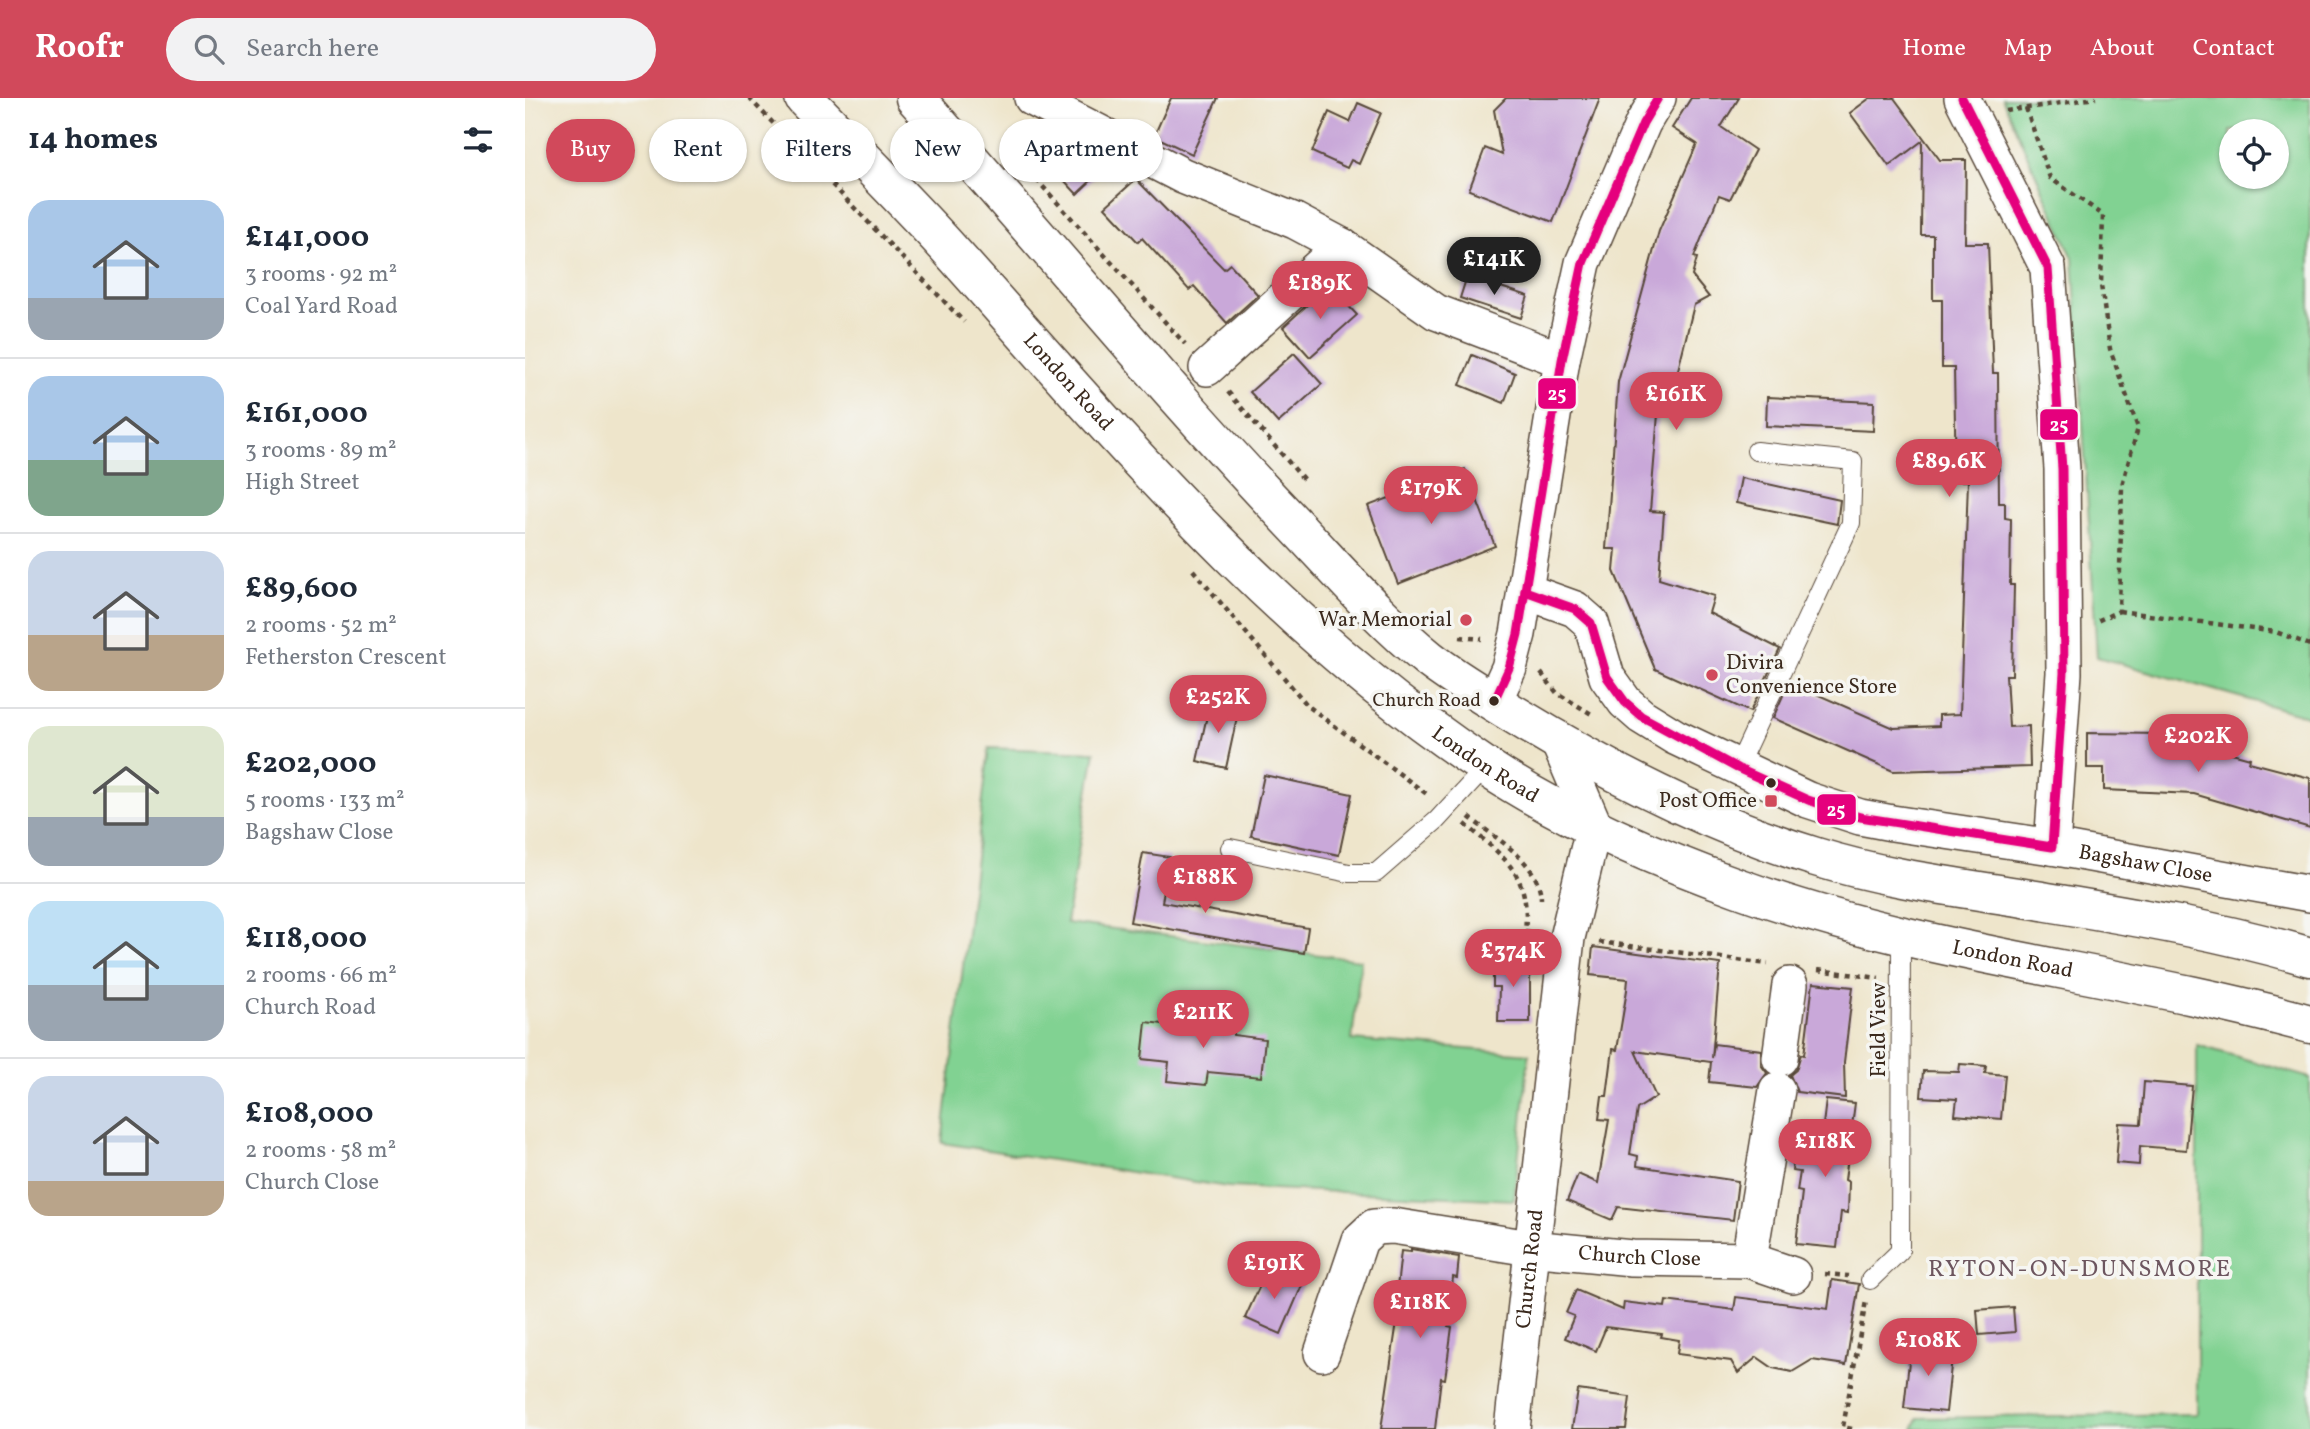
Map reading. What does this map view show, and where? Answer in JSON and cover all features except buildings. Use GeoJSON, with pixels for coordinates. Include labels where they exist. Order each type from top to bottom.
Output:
{"type":"FeatureCollection","features":[{"type":"Feature","properties":{"kind":"highway","name":"London Road"},"geometry":{"type":"LineString","coordinates":[[804,98],[946,246],[1162,486],[1337,656],[1486,767],[1594,825],[1735,887],[1796,908],[1901,936],[2202,997],[2310,1024]]}},
{"type":"Feature","properties":{"kind":"highway"},"geometry":{"type":"LineString","coordinates":[[915,98],[1012,205],[1207,433],[1379,612],[1429,658],[1494,701],[1559,741],[1635,782],[1747,832],[1815,857],[1924,883],[2188,927],[2310,957]]}},
{"type":"Feature","properties":{"kind":"street"},"geometry":{"type":"LineString","coordinates":[[1032,98],[1087,111],[1183,176],[1295,221],[1342,247],[1436,312],[1562,360]]}},
{"type":"Feature","properties":{"kind":"street"},"geometry":{"type":"LineString","coordinates":[[1494,701],[1509,668],[1525,591],[1562,360],[1583,263],[1643,123],[1658,98]]}},
{"type":"Feature","properties":{"kind":"street"},"geometry":{"type":"LineString","coordinates":[[1968,107],[2048,268],[2062,469],[2063,636],[2052,846]]}},
{"type":"Feature","properties":{"kind":"street"},"geometry":{"type":"LineString","coordinates":[[1207,368],[1342,247]]}},
{"type":"Feature","properties":{"kind":"street","name":"Bagshaw Close"},"geometry":{"type":"LineString","coordinates":[[1525,591],[1575,609],[1591,623],[1607,677],[1625,702],[1641,716],[1675,737],[1808,800],[1860,817],[2052,846],[2310,894]]}},
{"type":"Feature","properties":{"kind":"street"},"geometry":{"type":"LineString","coordinates":[[1559,741],[1594,825]]}},
{"type":"Feature","properties":{"kind":"street","name":"Church Road"},"geometry":{"type":"LineString","coordinates":[[1512,1429],[1530,1248],[1551,936],[1594,825]]}},
{"type":"Feature","properties":{"kind":"street"},"geometry":{"type":"LineString","coordinates":[[1749,1259],[1793,973]]}},
{"type":"Feature","properties":{"kind":"street","name":"Church Close"},"geometry":{"type":"LineString","coordinates":[[1322,1353],[1360,1240],[1374,1227],[1394,1226],[1530,1248],[1632,1258],[1749,1259],[1793,1275]]}},
{"type":"Feature","properties":{"kind":"lane"},"geometry":{"type":"LineString","coordinates":[[1737,768],[1851,523],[1853,461],[1756,452]]}},
{"type":"Feature","properties":{"kind":"lane"},"geometry":{"type":"LineString","coordinates":[[1230,848],[1331,870],[1376,873],[1437,820],[1486,767]]}},
{"type":"Feature","properties":{"kind":"lane","name":"Field View"},"geometry":{"type":"LineString","coordinates":[[1870,1280],[1900,1251],[1901,936]]}},
{"type":"Feature","properties":{"kind":"path"},"geometry":{"type":"LineString","coordinates":[[1968,107],[2026,108],[2097,98]]}},
{"type":"Feature","properties":{"kind":"path"},"geometry":{"type":"LineString","coordinates":[[2026,108],[2050,178],[2103,215],[2101,285],[2110,349],[2138,428],[2122,485],[2119,611]]}},
{"type":"Feature","properties":{"kind":"path"},"geometry":{"type":"LineString","coordinates":[[2063,636],[2119,611],[2276,632],[2310,645]]}},
{"type":"Feature","properties":{"kind":"path"},"geometry":{"type":"LineString","coordinates":[[1540,671],[1557,693],[1597,718]]}},
{"type":"Feature","properties":{"kind":"path"},"geometry":{"type":"LineString","coordinates":[[1467,815],[1533,871],[1540,888],[1538,911]]}},
{"type":"Feature","properties":{"kind":"path"},"geometry":{"type":"LineString","coordinates":[[1461,821],[1507,859],[1526,896],[1525,932],[1793,973],[1902,981]]}},
{"type":"Feature","properties":{"kind":"path"},"geometry":{"type":"LineString","coordinates":[[1537,922],[1551,936]]}},
{"type":"Feature","properties":{"kind":"path"},"geometry":{"type":"LineString","coordinates":[[1852,1429],[1843,1427],[1870,1280]]}},
{"type":"Feature","properties":{"kind":"green space"},"geometry":{"type":"Polygon","coordinates":[[[2002,98],[2310,98],[2310,717],[2097,657],[2073,258],[2002,98]]]}},
{"type":"Feature","properties":{"kind":"green space"},"geometry":{"type":"Polygon","coordinates":[[[989,748],[1095,752],[1066,923],[1361,960],[1352,1040],[1529,1054],[1514,1200],[1228,1187],[942,1143],[989,748]]]}},
{"type":"Feature","properties":{"kind":"green space"},"geometry":{"type":"Polygon","coordinates":[[[2197,1045],[2310,1078],[2310,1429],[1913,1429],[1918,1418],[2197,1414],[2197,1045]]]}},
{"type":"Feature","properties":{"kind":"transit line","name":"25"},"geometry":{"type":"LineString","coordinates":[[1494,701],[1509,668],[1518,634],[1562,360],[1583,263],[1643,123],[1658,98]]}},
{"type":"Feature","properties":{"kind":"transit line","name":"25"},"geometry":{"type":"LineString","coordinates":[[1525,591],[1575,609],[1591,623],[1607,677],[1625,702],[1641,716],[1737,768],[1808,800],[1860,817],[2052,847],[2064,673],[2062,469],[2048,268],[1962,98]]}},
{"type":"Feature","properties":{"kind":"place","name":"War Memorial"},"geometry":{"type":"Point","coordinates":[1466,620]}},
{"type":"Feature","properties":{"kind":"place","name":"Divira Convenience Store"},"geometry":{"type":"Point","coordinates":[1712,675]}},
{"type":"Feature","properties":{"kind":"place","name":"Church Road"},"geometry":{"type":"Point","coordinates":[1494,701]}},
{"type":"Feature","properties":{"kind":"place","name":"Post Office"},"geometry":{"type":"Point","coordinates":[1771,801]}},
{"type":"Feature","properties":{"kind":"district","name":"RYTON-ON-DUNSMORE"},"geometry":{"type":"Point","coordinates":[2080,1270]}}]}
